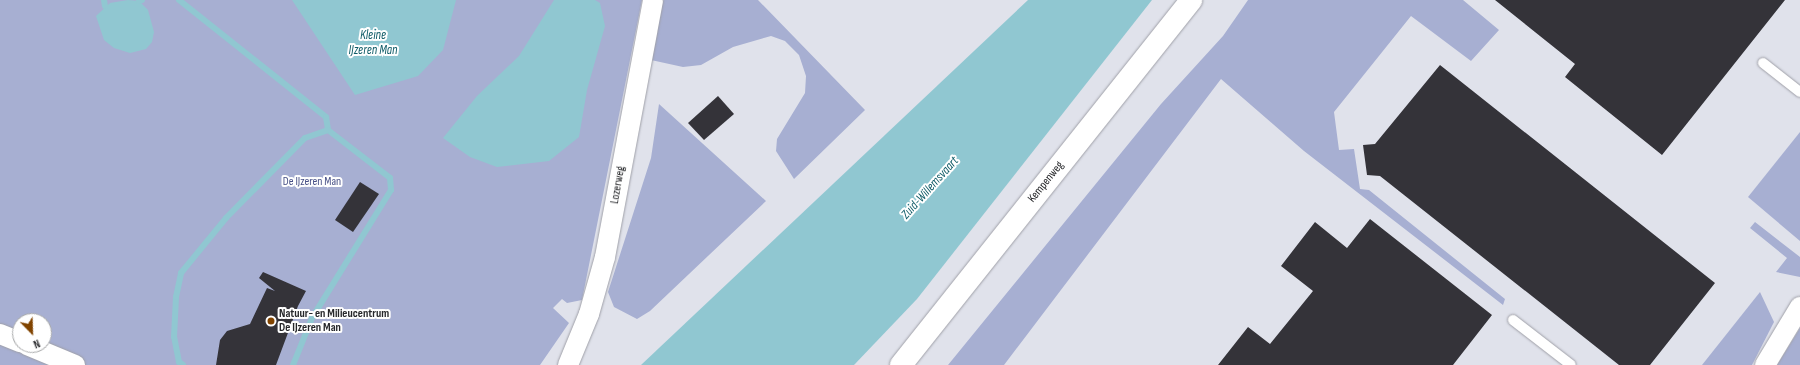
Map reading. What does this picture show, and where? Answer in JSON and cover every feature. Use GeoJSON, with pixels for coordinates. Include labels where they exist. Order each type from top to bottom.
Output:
{"type":"FeatureCollection","features":[{"type":"Feature","properties":{"kind":"main road","name":"Kempenweg"},"geometry":{"type":"LineString","coordinates":[[901,365],[1191,0]]}},
{"type":"Feature","properties":{"kind":"street","name":"Lozerweg"},"geometry":{"type":"LineString","coordinates":[[568,365],[589,314],[605,257],[653,0]]}},
{"type":"Feature","properties":{"kind":"street"},"geometry":{"type":"LineString","coordinates":[[1765,365],[1800,307]]}},
{"type":"Feature","properties":{"kind":"street"},"geometry":{"type":"LineString","coordinates":[[0,334],[12,339]]}},
{"type":"Feature","properties":{"kind":"street"},"geometry":{"type":"LineString","coordinates":[[46,353],[75,365]]}},
{"type":"Feature","properties":{"kind":"lane"},"geometry":{"type":"LineString","coordinates":[[1763,63],[1800,92]]}},
{"type":"Feature","properties":{"kind":"lane"},"geometry":{"type":"LineString","coordinates":[[1513,320],[1571,365]]}},
{"type":"Feature","properties":{"kind":"green space","name":"De IJzeren Man"},"geometry":{"type":"Polygon","coordinates":[[[0,0],[642,0],[582,300],[567,303],[562,299],[553,308],[569,323],[540,365],[0,365],[0,0]]]}},
{"type":"Feature","properties":{"kind":"green space"},"geometry":{"type":"Polygon","coordinates":[[[663,0],[758,0],[865,110],[794,179],[776,151],[777,139],[805,93],[806,76],[799,55],[785,41],[771,36],[733,47],[701,65],[683,67],[651,60],[663,0]]]}},
{"type":"Feature","properties":{"kind":"green space"},"geometry":{"type":"Polygon","coordinates":[[[1248,0],[1463,0],[1499,30],[1471,61],[1411,16],[1334,112],[1339,150],[1354,149],[1360,189],[1369,190],[1505,299],[1503,305],[1304,151],[1221,79],[1004,365],[948,365],[1161,104],[1223,36],[1248,0]]]}},
{"type":"Feature","properties":{"kind":"green space"},"geometry":{"type":"Polygon","coordinates":[[[659,104],[766,201],[650,311],[637,319],[614,307],[608,292],[651,158],[659,104]]]}},
{"type":"Feature","properties":{"kind":"green space"},"geometry":{"type":"Polygon","coordinates":[[[1800,132],[1800,241],[1748,197],[1800,132]]]}},
{"type":"Feature","properties":{"kind":"green space"},"geometry":{"type":"Polygon","coordinates":[[[1755,222],[1800,257],[1800,277],[1776,272],[1787,258],[1750,228],[1755,222]]]}},
{"type":"Feature","properties":{"kind":"green space"},"geometry":{"type":"Polygon","coordinates":[[[1760,292],[1774,322],[1752,365],[1702,365],[1760,292]]]}},
{"type":"Feature","properties":{"kind":"green space"},"geometry":{"type":"Polygon","coordinates":[[[1800,328],[1800,365],[1777,365],[1800,328]]]}},
{"type":"Feature","properties":{"kind":"water"},"geometry":{"type":"Polygon","coordinates":[[[128,0],[139,1],[148,10],[154,32],[152,42],[146,49],[130,53],[114,48],[104,40],[96,16],[110,3],[128,0]]]}},
{"type":"Feature","properties":{"kind":"water","name":"Kleine IJzeren Man"},"geometry":{"type":"Polygon","coordinates":[[[292,0],[456,0],[443,50],[418,76],[355,95],[292,0]]]}},
{"type":"Feature","properties":{"kind":"water"},"geometry":{"type":"Polygon","coordinates":[[[554,0],[595,0],[600,3],[605,26],[587,90],[579,137],[549,161],[497,167],[470,157],[443,138],[477,96],[519,56],[554,0]]]}},
{"type":"Feature","properties":{"kind":"water","name":"Zuid-Willemsvaart"},"geometry":{"type":"Polygon","coordinates":[[[1028,0],[1152,0],[917,299],[854,365],[641,365],[1028,0]]]}},
{"type":"Feature","properties":{"kind":"building"},"geometry":{"type":"Polygon","coordinates":[[[1495,0],[1785,0],[1662,155],[1565,77],[1575,64],[1495,0]]]}},
{"type":"Feature","properties":{"kind":"building"},"geometry":{"type":"Polygon","coordinates":[[[1440,65],[1715,283],[1650,365],[1619,365],[1380,176],[1367,175],[1363,145],[1375,144],[1440,65]]]}},
{"type":"Feature","properties":{"kind":"building"},"geometry":{"type":"Polygon","coordinates":[[[718,96],[734,114],[704,140],[688,123],[718,96]]]}},
{"type":"Feature","properties":{"kind":"building"},"geometry":{"type":"Polygon","coordinates":[[[360,182],[379,194],[353,232],[335,220],[360,182]]]}},
{"type":"Feature","properties":{"kind":"building"},"geometry":{"type":"Polygon","coordinates":[[[1370,219],[1492,315],[1453,365],[1218,365],[1248,327],[1270,344],[1313,291],[1281,266],[1315,222],[1347,248],[1370,219]]]}},
{"type":"Feature","properties":{"kind":"building","name":"Natuur- en Milieucentrum De IJzeren Man"},"geometry":{"type":"Polygon","coordinates":[[[263,272],[306,291],[298,306],[276,365],[216,365],[220,340],[227,331],[250,324],[267,288],[275,291],[259,278],[263,272]]]}},
{"type":"Feature","properties":{"kind":"waterway"},"geometry":{"type":"LineString","coordinates":[[104,0],[105,6]]}},
{"type":"Feature","properties":{"kind":"waterway"},"geometry":{"type":"LineString","coordinates":[[179,0],[326,117],[328,130],[390,178],[391,190],[312,318],[293,365]]}},
{"type":"Feature","properties":{"kind":"waterway"},"geometry":{"type":"LineString","coordinates":[[183,365],[179,362],[174,337],[176,297],[181,273],[226,218],[305,138],[328,130]]}},
{"type":"Feature","properties":{"kind":"place","name":"Natuur- en Milieucentrum De IJzeren Man"},"geometry":{"type":"Point","coordinates":[271,321]}}]}
